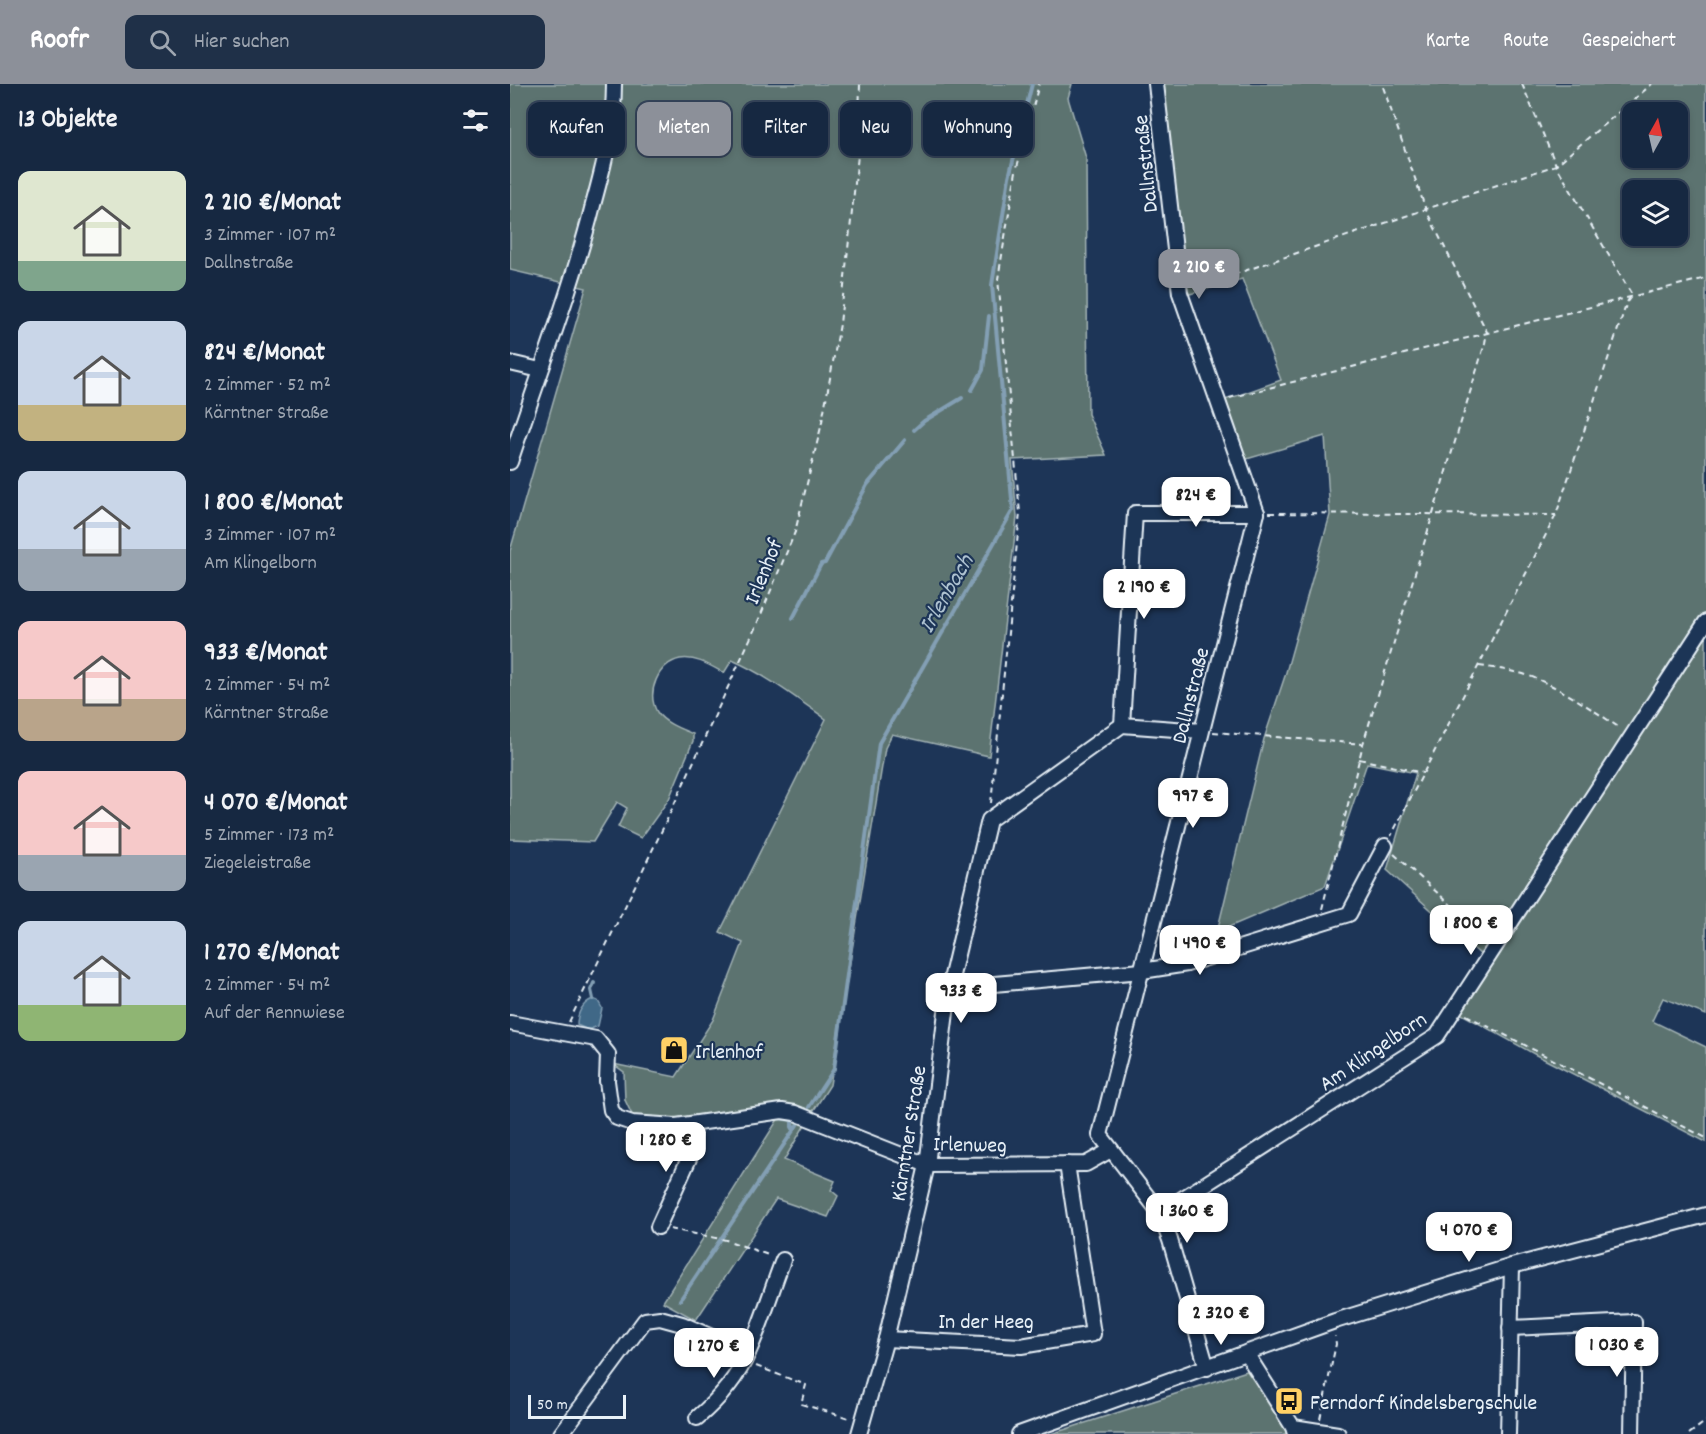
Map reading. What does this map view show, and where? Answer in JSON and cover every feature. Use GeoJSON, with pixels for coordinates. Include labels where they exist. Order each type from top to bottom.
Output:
{"type":"FeatureCollection","features":[{"type":"Feature","properties":{"kind":"street"},"geometry":{"type":"LineString","coordinates":[[510,462],[579,259],[614,114],[614,84]]}},
{"type":"Feature","properties":{"kind":"street","name":"Dallnstraße"},"geometry":{"type":"LineString","coordinates":[[1156,84],[1180,293],[1257,513],[1100,1135],[1160,1213],[1207,1368]]}},
{"type":"Feature","properties":{"kind":"street"},"geometry":{"type":"LineString","coordinates":[[510,363],[540,370]]}},
{"type":"Feature","properties":{"kind":"street"},"geometry":{"type":"LineString","coordinates":[[1122,725],[1135,513],[1257,513]]}},
{"type":"Feature","properties":{"kind":"street","name":"Am Klingelborn"},"geometry":{"type":"LineString","coordinates":[[1160,1213],[1437,1036],[1706,622]]}},
{"type":"Feature","properties":{"kind":"street"},"geometry":{"type":"LineString","coordinates":[[989,820],[1122,725],[1201,731]]}},
{"type":"Feature","properties":{"kind":"street","name":"Kärntner Straße"},"geometry":{"type":"LineString","coordinates":[[861,1428],[886,1339],[927,1165],[949,988],[989,820]]}},
{"type":"Feature","properties":{"kind":"street"},"geometry":{"type":"LineString","coordinates":[[949,988],[1142,971],[1187,964],[1318,925],[1349,914],[1385,846]]}},
{"type":"Feature","properties":{"kind":"street","name":"Irlenweg"},"geometry":{"type":"LineString","coordinates":[[510,1023],[596,1039],[608,1054],[607,1081],[610,1110],[617,1118],[632,1123],[693,1125],[782,1111],[795,1113],[927,1165],[1086,1164],[1111,1150]]}},
{"type":"Feature","properties":{"kind":"street"},"geometry":{"type":"LineString","coordinates":[[658,1227],[691,1154],[693,1125]]}},
{"type":"Feature","properties":{"kind":"street","name":"In der Heeg"},"geometry":{"type":"LineString","coordinates":[[886,1339],[1021,1346],[1093,1334],[1067,1164]]}},
{"type":"Feature","properties":{"kind":"street"},"geometry":{"type":"LineString","coordinates":[[1019,1434],[1335,1321],[1512,1266],[1706,1215]]}},
{"type":"Feature","properties":{"kind":"street"},"geometry":{"type":"LineString","coordinates":[[697,1418],[713,1404],[738,1375],[761,1325],[783,1260]]}},
{"type":"Feature","properties":{"kind":"street"},"geometry":{"type":"LineString","coordinates":[[1508,1434],[1512,1266]]}},
{"type":"Feature","properties":{"kind":"street"},"geometry":{"type":"LineString","coordinates":[[561,1434],[645,1320],[660,1317],[682,1324],[746,1358]]}},
{"type":"Feature","properties":{"kind":"street"},"geometry":{"type":"LineString","coordinates":[[1510,1328],[1634,1322],[1632,1434]]}},
{"type":"Feature","properties":{"kind":"street"},"geometry":{"type":"LineString","coordinates":[[1246,1353],[1294,1430],[1338,1434]]}},
{"type":"Feature","properties":{"kind":"path","name":"Irlenhof"},"geometry":{"type":"LineString","coordinates":[[564,1032],[753,635],[795,532],[821,427],[840,324],[858,155],[860,84]]}},
{"type":"Feature","properties":{"kind":"path"},"geometry":{"type":"LineString","coordinates":[[989,820],[1020,513],[998,279],[1016,171],[1039,84]]}},
{"type":"Feature","properties":{"kind":"path"},"geometry":{"type":"LineString","coordinates":[[1318,925],[1363,744],[1487,332],[1426,210],[1382,84]]}},
{"type":"Feature","properties":{"kind":"path"},"geometry":{"type":"LineString","coordinates":[[1522,84],[1556,165],[1632,295]]}},
{"type":"Feature","properties":{"kind":"path"},"geometry":{"type":"LineString","coordinates":[[1180,293],[1556,165],[1652,84]]}},
{"type":"Feature","properties":{"kind":"path"},"geometry":{"type":"LineString","coordinates":[[1218,400],[1706,278]]}},
{"type":"Feature","properties":{"kind":"path"},"geometry":{"type":"LineString","coordinates":[[1497,945],[1385,846],[1556,515],[1627,302],[1632,295]]}},
{"type":"Feature","properties":{"kind":"path"},"geometry":{"type":"LineString","coordinates":[[1257,513],[1556,515]]}},
{"type":"Feature","properties":{"kind":"path"},"geometry":{"type":"LineString","coordinates":[[1478,666],[1512,671],[1538,679],[1568,694],[1633,736]]}},
{"type":"Feature","properties":{"kind":"path"},"geometry":{"type":"LineString","coordinates":[[1201,731],[1363,744]]}},
{"type":"Feature","properties":{"kind":"path"},"geometry":{"type":"LineString","coordinates":[[1359,759],[1423,773]]}},
{"type":"Feature","properties":{"kind":"path"},"geometry":{"type":"LineString","coordinates":[[1456,1009],[1706,1138]]}},
{"type":"Feature","properties":{"kind":"path"},"geometry":{"type":"LineString","coordinates":[[658,1227],[726,1240],[783,1260]]}},
{"type":"Feature","properties":{"kind":"path"},"geometry":{"type":"LineString","coordinates":[[1317,1431],[1336,1344],[1335,1321]]}},
{"type":"Feature","properties":{"kind":"path"},"geometry":{"type":"LineString","coordinates":[[746,1358],[806,1385],[801,1404],[861,1428]]}},
{"type":"Feature","properties":{"kind":"path"},"geometry":{"type":"LineString","coordinates":[[1689,1434],[1706,1421]]}},
{"type":"Feature","properties":{"kind":"green space"},"geometry":{"type":"Polygon","coordinates":[[[510,84],[1072,84],[1068,98],[1086,158],[1088,414],[1106,455],[1012,460],[1017,517],[989,756],[892,734],[885,748],[830,1085],[812,1113],[788,1104],[686,1121],[633,1117],[625,1100],[624,1072],[613,1064],[676,1077],[713,1020],[743,943],[720,932],[826,719],[769,679],[732,660],[724,673],[703,662],[691,659],[672,662],[656,680],[654,704],[657,712],[664,719],[693,734],[693,741],[669,799],[641,838],[618,827],[627,808],[617,802],[593,842],[510,839],[510,551],[586,288],[510,270],[510,84]]]}},
{"type":"Feature","properties":{"kind":"green space"},"geometry":{"type":"Polygon","coordinates":[[[1149,84],[1706,84],[1706,1015],[1663,998],[1652,1021],[1706,1047],[1706,1142],[1536,1055],[1449,1007],[1482,956],[1387,870],[1416,773],[1367,763],[1325,886],[1217,932],[1264,739],[1285,676],[1330,515],[1325,436],[1233,463],[1214,404],[1281,380],[1242,279],[1176,298],[1149,84]]]}},
{"type":"Feature","properties":{"kind":"green space"},"geometry":{"type":"Polygon","coordinates":[[[780,1116],[806,1123],[784,1160],[835,1181],[831,1190],[838,1196],[828,1217],[776,1199],[696,1320],[663,1302],[780,1116]]]}},
{"type":"Feature","properties":{"kind":"green space"},"geometry":{"type":"Polygon","coordinates":[[[1247,1371],[1291,1434],[1051,1434],[1247,1371]]]}},
{"type":"Feature","properties":{"kind":"water"},"geometry":{"type":"Polygon","coordinates":[[[593,999],[598,1001],[602,1008],[598,1026],[588,1030],[577,1025],[577,1021],[583,1006],[593,999]]]}},
{"type":"Feature","properties":{"kind":"waterway","name":"Irlenbach"},"geometry":{"type":"LineString","coordinates":[[809,1107],[834,1069],[879,743],[1013,510],[992,285],[1009,177],[1032,84]]}},
{"type":"Feature","properties":{"kind":"waterway"},"geometry":{"type":"LineString","coordinates":[[972,390],[983,370],[989,316]]}},
{"type":"Feature","properties":{"kind":"waterway"},"geometry":{"type":"LineString","coordinates":[[914,430],[924,421],[962,398]]}},
{"type":"Feature","properties":{"kind":"waterway"},"geometry":{"type":"LineString","coordinates":[[793,618],[867,485],[905,440]]}},
{"type":"Feature","properties":{"kind":"waterway"},"geometry":{"type":"LineString","coordinates":[[593,999],[591,990],[594,983]]}},
{"type":"Feature","properties":{"kind":"waterway"},"geometry":{"type":"LineString","coordinates":[[778,1118],[792,1120],[794,1130]]}},
{"type":"Feature","properties":{"kind":"waterway","name":"Irlenbach"},"geometry":{"type":"LineString","coordinates":[[680,1300],[797,1125]]}},
{"type":"Feature","properties":{"kind":"waterway"},"geometry":{"type":"LineString","coordinates":[[650,1132],[680,1132]]}},
{"type":"Feature","properties":{"kind":"place","name":"Irlenhof"},"geometry":{"type":"Point","coordinates":[674,1050]}},
{"type":"Feature","properties":{"kind":"place","name":"Ferndorf Kindelsbergschule"},"geometry":{"type":"Point","coordinates":[1289,1401]}}]}
